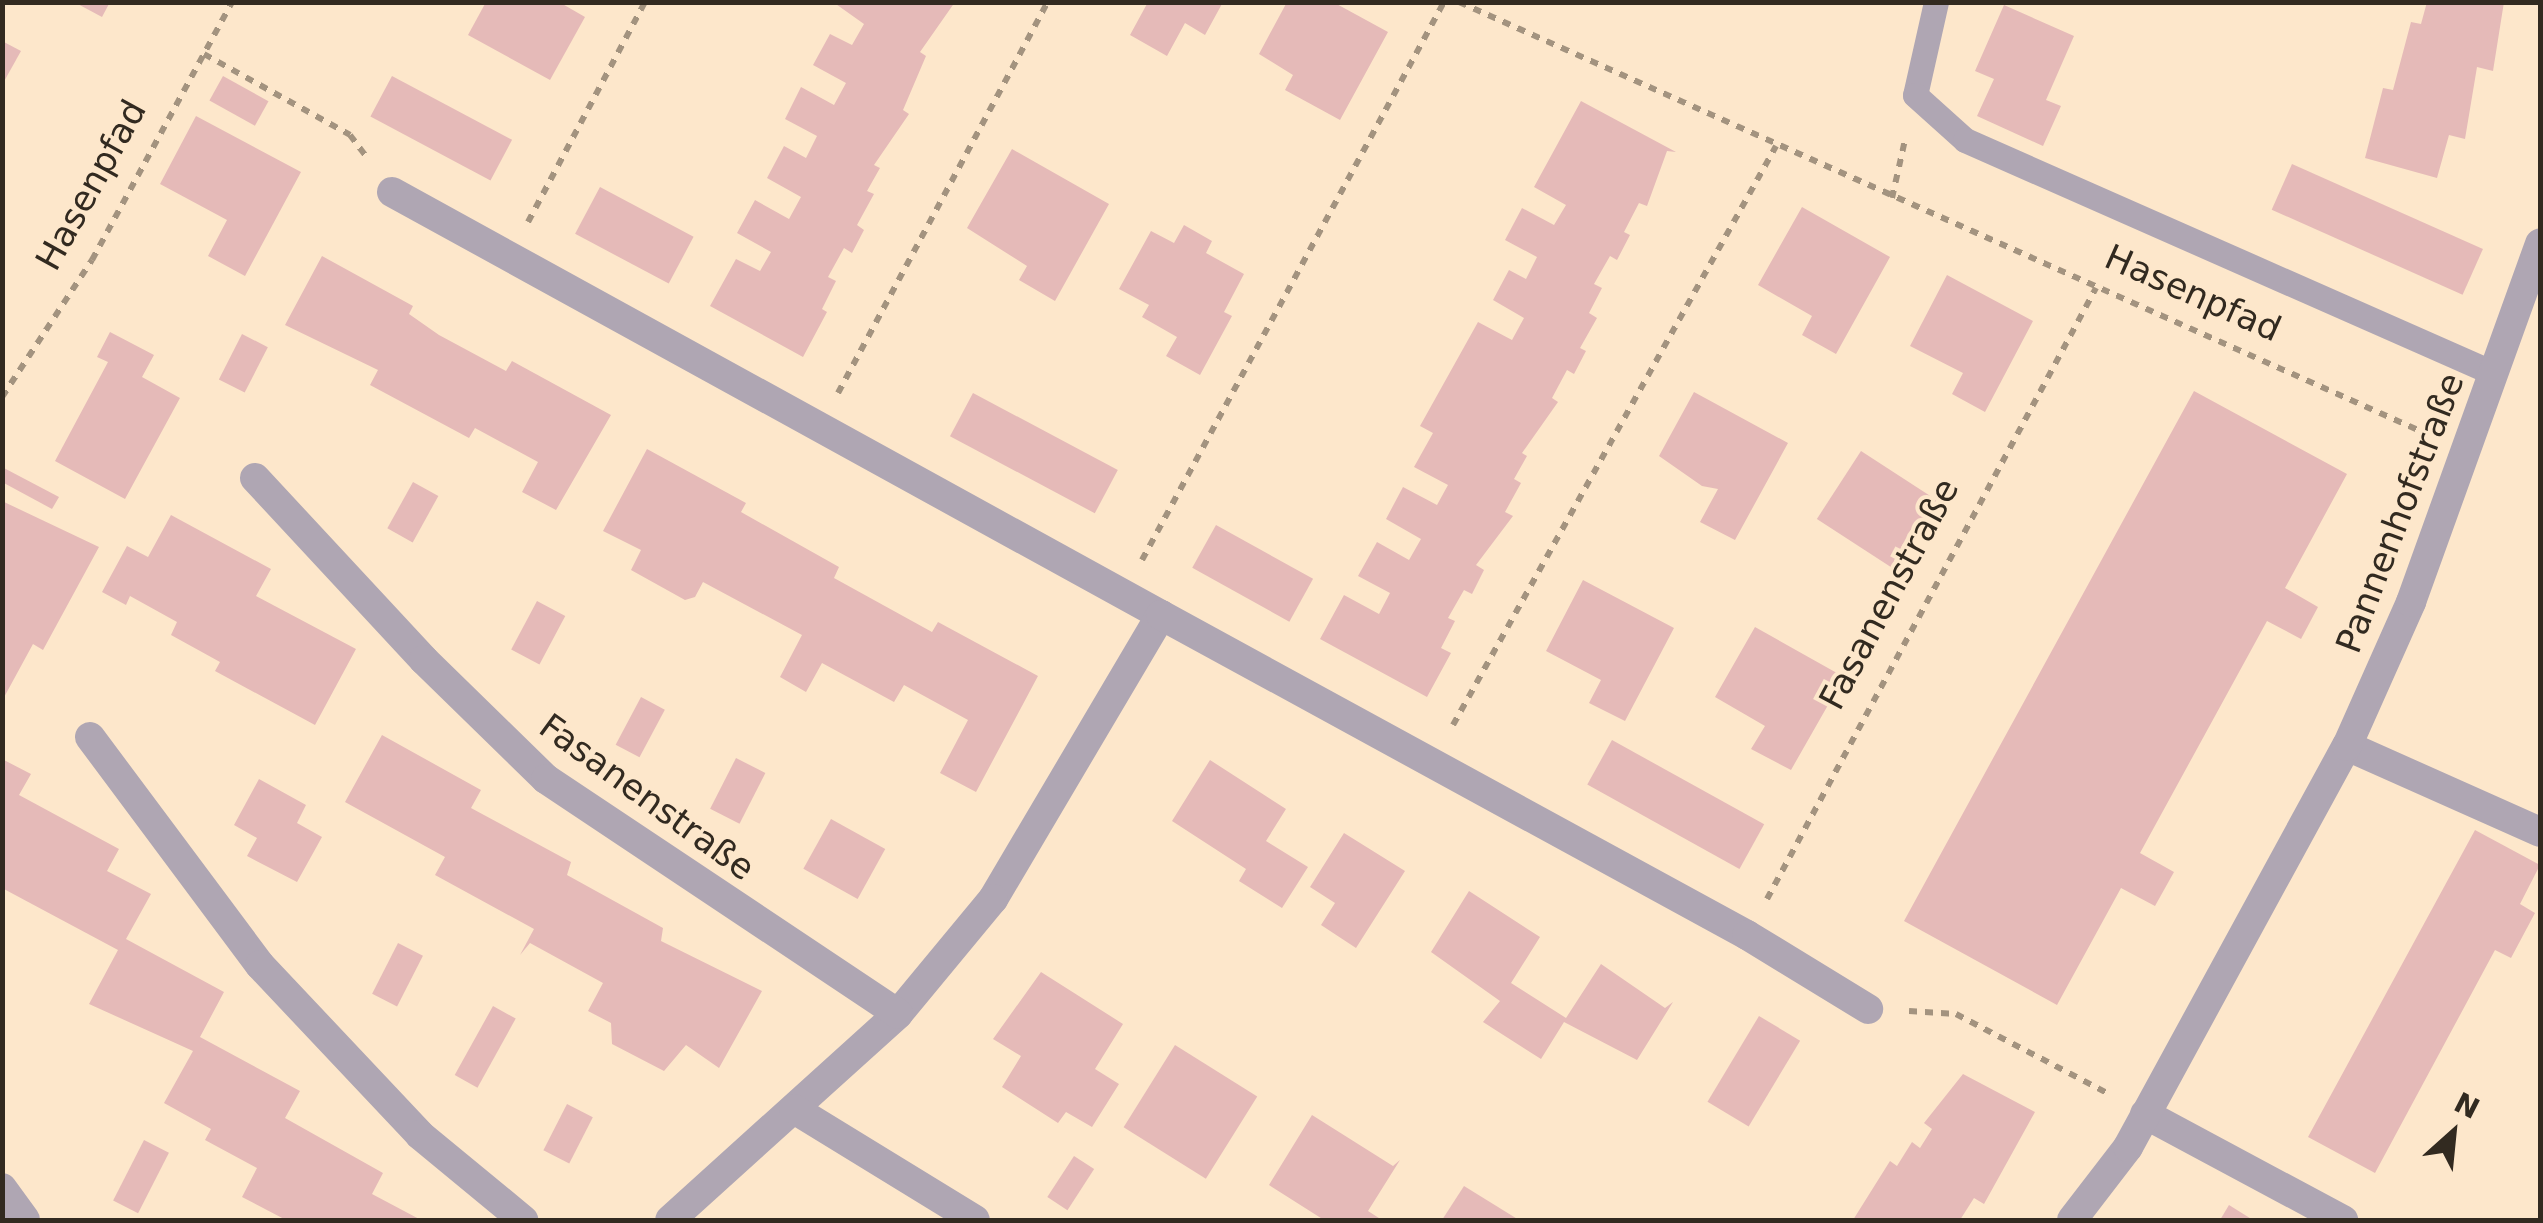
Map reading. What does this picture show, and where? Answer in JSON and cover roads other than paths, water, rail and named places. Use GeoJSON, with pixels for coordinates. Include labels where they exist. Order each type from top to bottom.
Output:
{"type":"FeatureCollection","features":[{"type":"Feature","properties":{"kind":"street"},"geometry":{"type":"LineString","coordinates":[[392,192],[510,261],[1747,936],[1868,1009]]}},
{"type":"Feature","properties":{"kind":"street","name":"Pannenhofstraße"},"geometry":{"type":"LineString","coordinates":[[2072,1220],[2145,1114],[2347,746],[2411,602],[2494,373],[2530,309],[2540,243]]}},
{"type":"Feature","properties":{"kind":"street","name":"Fasanenstraße"},"geometry":{"type":"LineString","coordinates":[[255,478],[424,660],[546,778],[898,1014]]}},
{"type":"Feature","properties":{"kind":"street"},"geometry":{"type":"LineString","coordinates":[[670,1220],[898,1014],[993,900],[1161,614]]}},
{"type":"Feature","properties":{"kind":"street"},"geometry":{"type":"LineString","coordinates":[[90,737],[260,965],[420,1135],[522,1220]]}},
{"type":"Feature","properties":{"kind":"street"},"geometry":{"type":"LineString","coordinates":[[2347,746],[2540,832]]}},
{"type":"Feature","properties":{"kind":"street"},"geometry":{"type":"LineString","coordinates":[[794,1108],[975,1220]]}},
{"type":"Feature","properties":{"kind":"street"},"geometry":{"type":"LineString","coordinates":[[2145,1114],[2344,1220]]}},
{"type":"Feature","properties":{"kind":"street"},"geometry":{"type":"LineString","coordinates":[[2,1188],[24,1220]]}},
{"type":"Feature","properties":{"kind":"lane"},"geometry":{"type":"LineString","coordinates":[[1936,2],[1915,95],[1965,140],[2494,373]]}}]}
